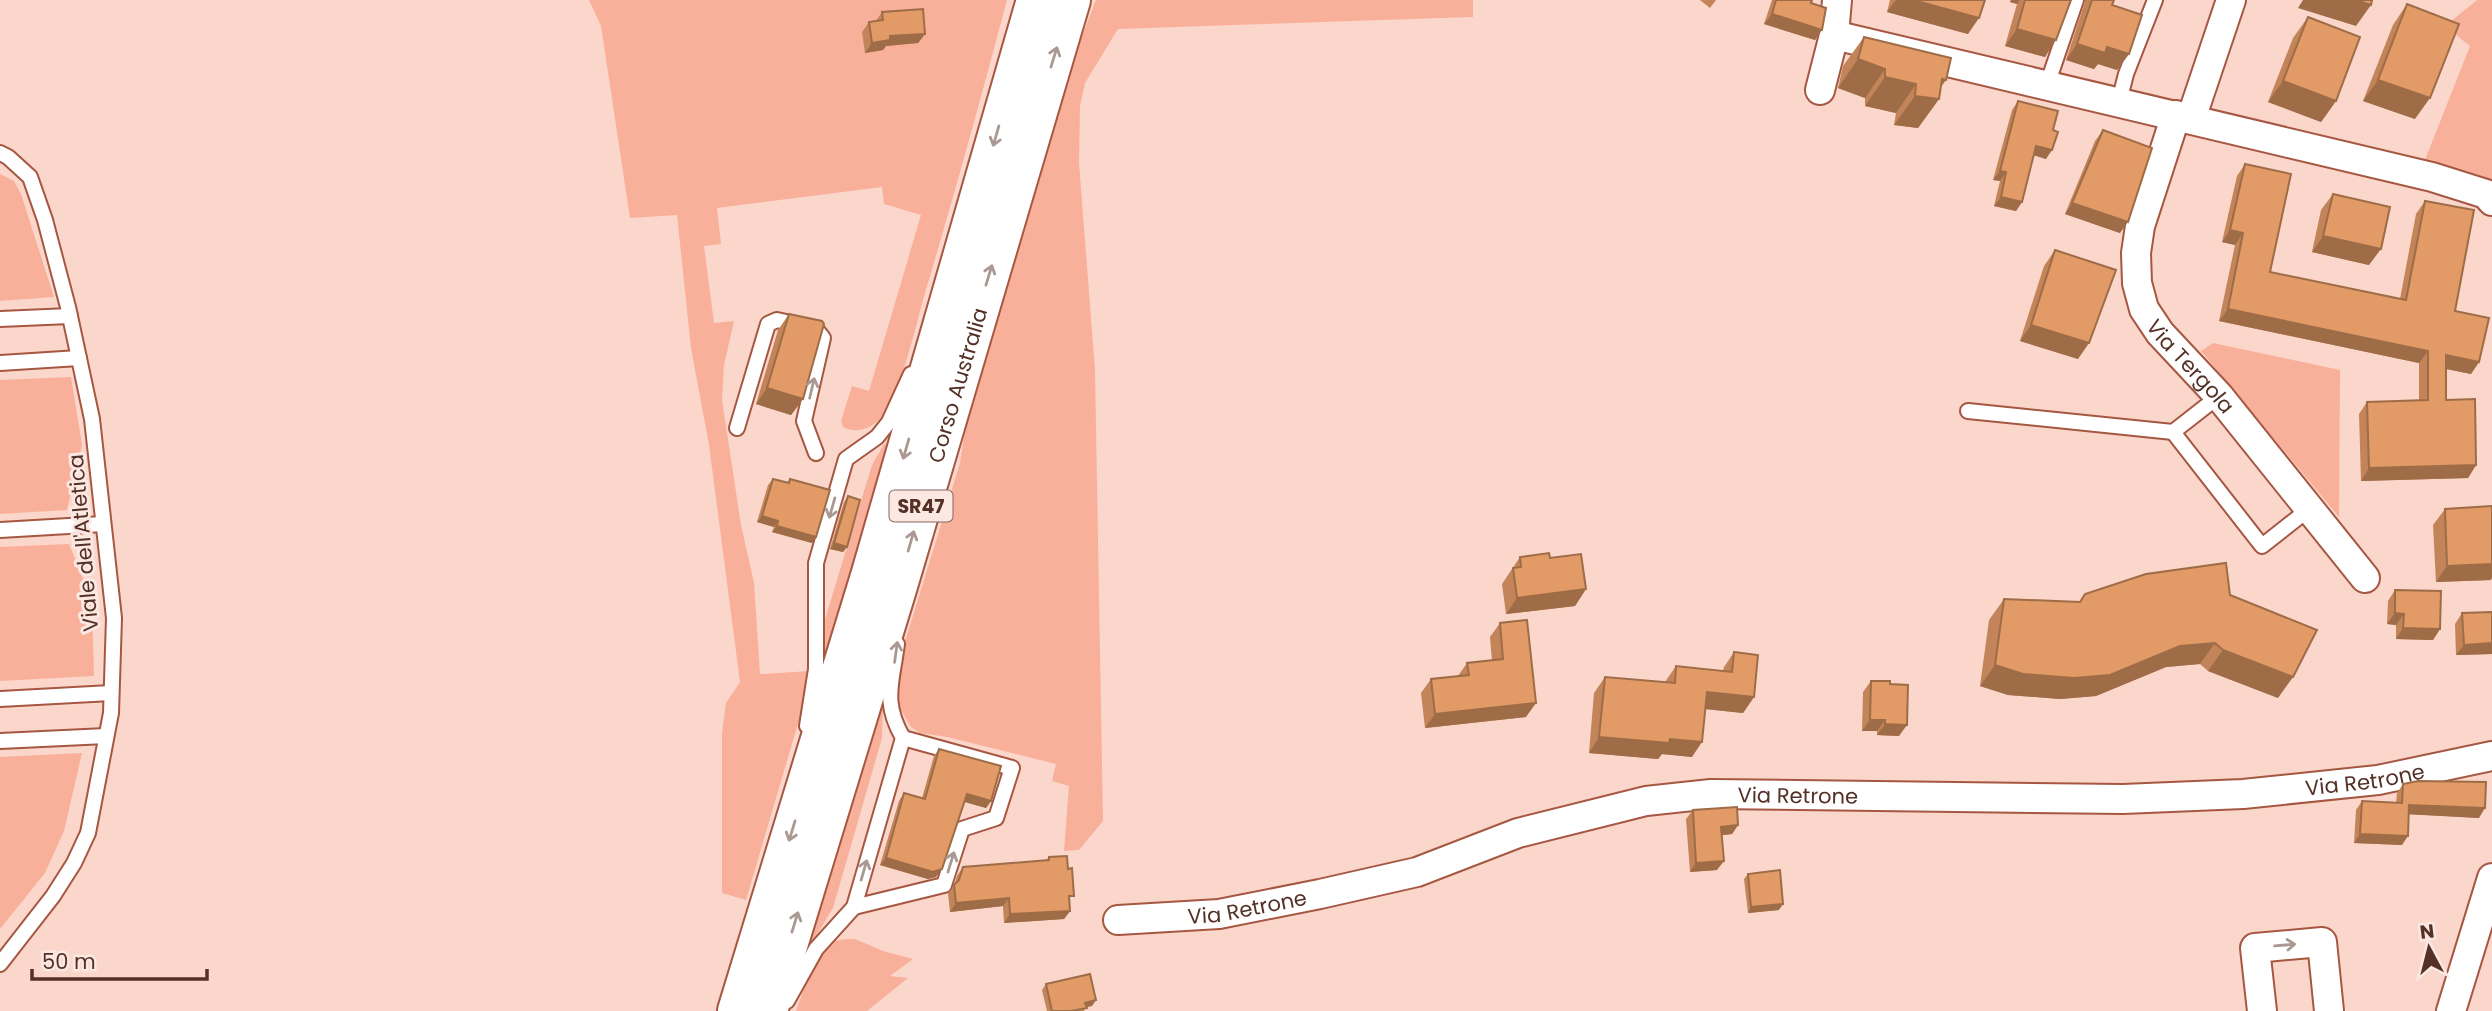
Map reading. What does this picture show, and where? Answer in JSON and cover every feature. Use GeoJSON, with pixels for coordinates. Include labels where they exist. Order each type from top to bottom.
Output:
{"type":"FeatureCollection","features":[{"type":"Feature","properties":{"kind":"highway","name":"Corso Australia"},"geometry":{"type":"LineString","coordinates":[[737,1011],[871,573],[1036,0]]}},
{"type":"Feature","properties":{"kind":"highway","name":"Corso Australia"},"geometry":{"type":"LineString","coordinates":[[768,1011],[897,589],[1071,0]]}},
{"type":"Feature","properties":{"kind":"street"},"geometry":{"type":"LineString","coordinates":[[1820,90],[1834,35],[1837,0]]}},
{"type":"Feature","properties":{"kind":"street","name":"Via Tergola"},"geometry":{"type":"LineString","coordinates":[[2231,0],[2140,226],[2136,253],[2137,283],[2144,309],[2160,333],[2219,396],[2365,578]]}},
{"type":"Feature","properties":{"kind":"street"},"geometry":{"type":"LineString","coordinates":[[1834,35],[2432,177],[2486,194],[2492,201]]}},
{"type":"Feature","properties":{"kind":"street","name":"Via Retrone"},"geometry":{"type":"LineString","coordinates":[[1118,920],[1219,914],[1320,894],[1417,872],[1518,833],[1646,801],[1711,794],[2098,799],[2243,794],[2378,780],[2492,756]]}},
{"type":"Feature","properties":{"kind":"street"},"geometry":{"type":"LineString","coordinates":[[2451,1011],[2492,878]]}},
{"type":"Feature","properties":{"kind":"street"},"geometry":{"type":"LineString","coordinates":[[2262,1011],[2255,948],[2322,942],[2329,1011]]}},
{"type":"Feature","properties":{"kind":"lane"},"geometry":{"type":"LineString","coordinates":[[2047,85],[2076,0]]}},
{"type":"Feature","properties":{"kind":"lane"},"geometry":{"type":"LineString","coordinates":[[2119,102],[2126,74],[2155,0]]}},
{"type":"Feature","properties":{"kind":"lane","name":"Viale dell'Atletica"},"geometry":{"type":"LineString","coordinates":[[0,153],[30,177],[45,220],[70,316],[92,419],[114,618],[111,713],[88,833],[74,863],[53,896],[0,964]]}},
{"type":"Feature","properties":{"kind":"lane"},"geometry":{"type":"LineString","coordinates":[[805,787],[807,724],[816,669],[816,563],[846,459],[877,437],[888,422],[947,304]]}},
{"type":"Feature","properties":{"kind":"lane"},"geometry":{"type":"LineString","coordinates":[[0,319],[70,316]]}},
{"type":"Feature","properties":{"kind":"lane"},"geometry":{"type":"LineString","coordinates":[[737,428],[768,324],[777,320],[816,329],[823,338],[804,421],[816,453]]}},
{"type":"Feature","properties":{"kind":"lane"},"geometry":{"type":"LineString","coordinates":[[0,363],[79,358]]}},
{"type":"Feature","properties":{"kind":"lane"},"geometry":{"type":"LineString","coordinates":[[1968,411],[2173,432],[2219,396]]}},
{"type":"Feature","properties":{"kind":"lane"},"geometry":{"type":"LineString","coordinates":[[2173,432],[2262,546],[2309,509]]}},
{"type":"Feature","properties":{"kind":"lane"},"geometry":{"type":"LineString","coordinates":[[0,530],[103,524]]}},
{"type":"Feature","properties":{"kind":"lane"},"geometry":{"type":"LineString","coordinates":[[853,907],[944,885],[962,829],[996,818],[1012,768],[903,738],[893,721],[889,694],[898,639],[897,589]]}},
{"type":"Feature","properties":{"kind":"lane"},"geometry":{"type":"LineString","coordinates":[[0,699],[111,693]]}},
{"type":"Feature","properties":{"kind":"lane"},"geometry":{"type":"LineString","coordinates":[[0,741],[106,736]]}},
{"type":"Feature","properties":{"kind":"lane"},"geometry":{"type":"LineString","coordinates":[[781,1011],[816,949],[853,907],[903,738]]}},
{"type":"Feature","properties":{"kind":"shaded area"},"geometry":{"type":"Polygon","coordinates":[[[589,0],[1007,0],[908,356],[891,403],[876,423],[854,430],[843,427],[841,421],[852,386],[869,391],[921,215],[884,204],[882,187],[717,208],[721,244],[704,246],[714,323],[734,321],[724,365],[722,400],[741,525],[754,583],[760,674],[810,671],[805,700],[746,900],[722,893],[722,733],[726,703],[740,682],[709,445],[691,348],[677,215],[630,218],[601,26],[589,0]]]}},
{"type":"Feature","properties":{"kind":"shaded area"},"geometry":{"type":"Polygon","coordinates":[[[1096,0],[1473,0],[1473,17],[1118,29],[1085,83],[1080,106],[1079,163],[1095,370],[1103,821],[1079,850],[1064,851],[1069,786],[1052,781],[1056,764],[947,737],[920,733],[911,727],[898,705],[897,691],[903,648],[960,463],[966,423],[980,366],[1050,120],[1096,0]]]}},
{"type":"Feature","properties":{"kind":"shaded area"},"geometry":{"type":"Polygon","coordinates":[[[2477,0],[2492,0],[2492,180],[2423,165],[2470,46],[2445,26],[2477,0]]]}},
{"type":"Feature","properties":{"kind":"shaded area"},"geometry":{"type":"Polygon","coordinates":[[[0,174],[14,181],[21,194],[54,297],[0,301],[0,174]]]}},
{"type":"Feature","properties":{"kind":"shaded area"},"geometry":{"type":"Polygon","coordinates":[[[2213,343],[2340,370],[2339,517],[2201,351],[2213,343]]]}},
{"type":"Feature","properties":{"kind":"shaded area"},"geometry":{"type":"Polygon","coordinates":[[[71,377],[82,445],[67,510],[0,514],[0,380],[71,377]]]}},
{"type":"Feature","properties":{"kind":"shaded area"},"geometry":{"type":"Polygon","coordinates":[[[884,444],[891,446],[834,641],[825,651],[825,620],[872,465],[884,444]]]}},
{"type":"Feature","properties":{"kind":"shaded area"},"geometry":{"type":"Polygon","coordinates":[[[69,544],[92,601],[94,676],[0,681],[0,547],[69,544]]]}},
{"type":"Feature","properties":{"kind":"shaded area"},"geometry":{"type":"Polygon","coordinates":[[[880,705],[883,705],[882,738],[833,908],[813,941],[809,940],[880,705]]]}},
{"type":"Feature","properties":{"kind":"shaded area"},"geometry":{"type":"Polygon","coordinates":[[[82,753],[64,831],[45,873],[0,929],[0,757],[82,753]]]}},
{"type":"Feature","properties":{"kind":"shaded area"},"geometry":{"type":"Polygon","coordinates":[[[855,939],[883,951],[913,959],[890,976],[908,978],[867,1011],[796,1011],[822,951],[834,942],[855,939]]]}},
{"type":"Feature","properties":{"kind":"building"},"geometry":{"type":"Polygon","coordinates":[[[1776,0],[1812,0],[1811,3],[1826,8],[1822,30],[1772,14],[1776,0]]]}},
{"type":"Feature","properties":{"kind":"building"},"geometry":{"type":"Polygon","coordinates":[[[1913,0],[1985,0],[1979,18],[1913,0]]]}},
{"type":"Feature","properties":{"kind":"building"},"geometry":{"type":"Polygon","coordinates":[[[2025,0],[2071,0],[2056,40],[2017,29],[2025,0]]]}},
{"type":"Feature","properties":{"kind":"building"},"geometry":{"type":"Polygon","coordinates":[[[2092,0],[2114,0],[2112,5],[2142,15],[2129,54],[2107,47],[2105,53],[2077,44],[2092,0]]]}},
{"type":"Feature","properties":{"kind":"building"},"geometry":{"type":"Polygon","coordinates":[[[2356,0],[2372,0],[2371,5],[2356,0]]]}},
{"type":"Feature","properties":{"kind":"building"},"geometry":{"type":"Polygon","coordinates":[[[2407,4],[2459,24],[2430,98],[2378,80],[2407,4]]]}},
{"type":"Feature","properties":{"kind":"building"},"geometry":{"type":"Polygon","coordinates":[[[923,9],[925,34],[890,36],[890,40],[872,43],[869,22],[883,20],[882,12],[923,9]]]}},
{"type":"Feature","properties":{"kind":"building"},"geometry":{"type":"Polygon","coordinates":[[[2308,17],[2360,37],[2336,101],[2283,81],[2308,17]]]}},
{"type":"Feature","properties":{"kind":"building"},"geometry":{"type":"Polygon","coordinates":[[[1864,37],[1951,58],[1946,80],[1942,79],[1939,99],[1915,96],[1916,84],[1885,77],[1885,69],[1858,59],[1864,37]]]}},
{"type":"Feature","properties":{"kind":"building"},"geometry":{"type":"Polygon","coordinates":[[[2018,101],[2058,111],[2053,130],[2058,132],[2052,150],[2036,146],[2022,202],[2001,197],[2006,172],[2000,171],[2018,101]]]}},
{"type":"Feature","properties":{"kind":"building"},"geometry":{"type":"Polygon","coordinates":[[[2103,130],[2152,148],[2128,222],[2072,203],[2103,130]]]}},
{"type":"Feature","properties":{"kind":"building"},"geometry":{"type":"Polygon","coordinates":[[[2245,164],[2291,174],[2270,272],[2406,300],[2425,201],[2474,210],[2455,311],[2489,318],[2479,362],[2446,355],[2446,400],[2475,399],[2476,465],[2369,468],[2367,402],[2428,400],[2428,351],[2228,309],[2243,233],[2230,230],[2245,164]]]}},
{"type":"Feature","properties":{"kind":"building"},"geometry":{"type":"Polygon","coordinates":[[[2333,194],[2390,207],[2381,249],[2323,236],[2333,194]]]}},
{"type":"Feature","properties":{"kind":"building"},"geometry":{"type":"Polygon","coordinates":[[[2055,250],[2116,270],[2089,343],[2031,325],[2055,250]]]}},
{"type":"Feature","properties":{"kind":"building"},"geometry":{"type":"Polygon","coordinates":[[[789,314],[822,321],[824,324],[803,399],[767,388],[789,314]]]}},
{"type":"Feature","properties":{"kind":"building"},"geometry":{"type":"Polygon","coordinates":[[[773,479],[789,483],[790,479],[830,490],[816,537],[777,526],[778,521],[762,516],[773,479]]]}},
{"type":"Feature","properties":{"kind":"building"},"geometry":{"type":"Polygon","coordinates":[[[848,496],[860,500],[847,547],[834,543],[848,496]]]}},
{"type":"Feature","properties":{"kind":"building"},"geometry":{"type":"Polygon","coordinates":[[[2492,506],[2492,564],[2447,566],[2445,509],[2492,506]]]}},
{"type":"Feature","properties":{"kind":"building"},"geometry":{"type":"Polygon","coordinates":[[[1549,553],[1550,558],[1581,554],[1586,589],[1517,598],[1513,568],[1521,567],[1520,557],[1549,553]]]}},
{"type":"Feature","properties":{"kind":"building"},"geometry":{"type":"Polygon","coordinates":[[[2226,563],[2230,595],[2317,630],[2293,677],[2223,650],[2215,643],[2180,646],[2110,675],[2074,678],[2023,674],[1995,665],[2004,599],[2080,602],[2085,594],[2146,574],[2226,563]]]}},
{"type":"Feature","properties":{"kind":"building"},"geometry":{"type":"Polygon","coordinates":[[[2395,590],[2441,591],[2440,629],[2403,628],[2404,614],[2395,613],[2395,590]]]}},
{"type":"Feature","properties":{"kind":"building"},"geometry":{"type":"Polygon","coordinates":[[[2492,612],[2492,643],[2464,645],[2462,613],[2492,612]]]}},
{"type":"Feature","properties":{"kind":"building"},"geometry":{"type":"Polygon","coordinates":[[[1527,620],[1536,703],[1435,714],[1431,679],[1469,675],[1467,663],[1503,659],[1500,623],[1527,620]]]}},
{"type":"Feature","properties":{"kind":"building"},"geometry":{"type":"Polygon","coordinates":[[[1734,652],[1758,655],[1754,697],[1707,692],[1702,742],[1670,739],[1669,743],[1599,737],[1605,677],[1675,683],[1676,666],[1732,672],[1734,652]]]}},
{"type":"Feature","properties":{"kind":"building"},"geometry":{"type":"Polygon","coordinates":[[[1871,681],[1908,685],[1907,725],[1870,720],[1871,681]]]}},
{"type":"Feature","properties":{"kind":"building"},"geometry":{"type":"Polygon","coordinates":[[[939,749],[1001,766],[991,801],[967,794],[942,869],[933,872],[886,858],[904,793],[925,799],[939,749]]]}},
{"type":"Feature","properties":{"kind":"building"},"geometry":{"type":"Polygon","coordinates":[[[2418,781],[2486,782],[2485,808],[2409,805],[2408,836],[2360,834],[2362,801],[2402,803],[2403,784],[2418,781]]]}},
{"type":"Feature","properties":{"kind":"building"},"geometry":{"type":"Polygon","coordinates":[[[1737,807],[1738,825],[1721,827],[1724,861],[1696,863],[1693,810],[1737,807]]]}},
{"type":"Feature","properties":{"kind":"building"},"geometry":{"type":"Polygon","coordinates":[[[1067,856],[1068,869],[1072,868],[1074,896],[1069,896],[1070,911],[1010,914],[1009,898],[956,903],[954,885],[959,880],[963,867],[1067,856]]]}},
{"type":"Feature","properties":{"kind":"building"},"geometry":{"type":"Polygon","coordinates":[[[1780,870],[1783,904],[1751,907],[1748,874],[1780,870]]]}},
{"type":"Feature","properties":{"kind":"building"},"geometry":{"type":"Polygon","coordinates":[[[1090,974],[1096,1000],[1085,1003],[1087,1008],[1052,1011],[1046,984],[1090,974]]]}}]}
